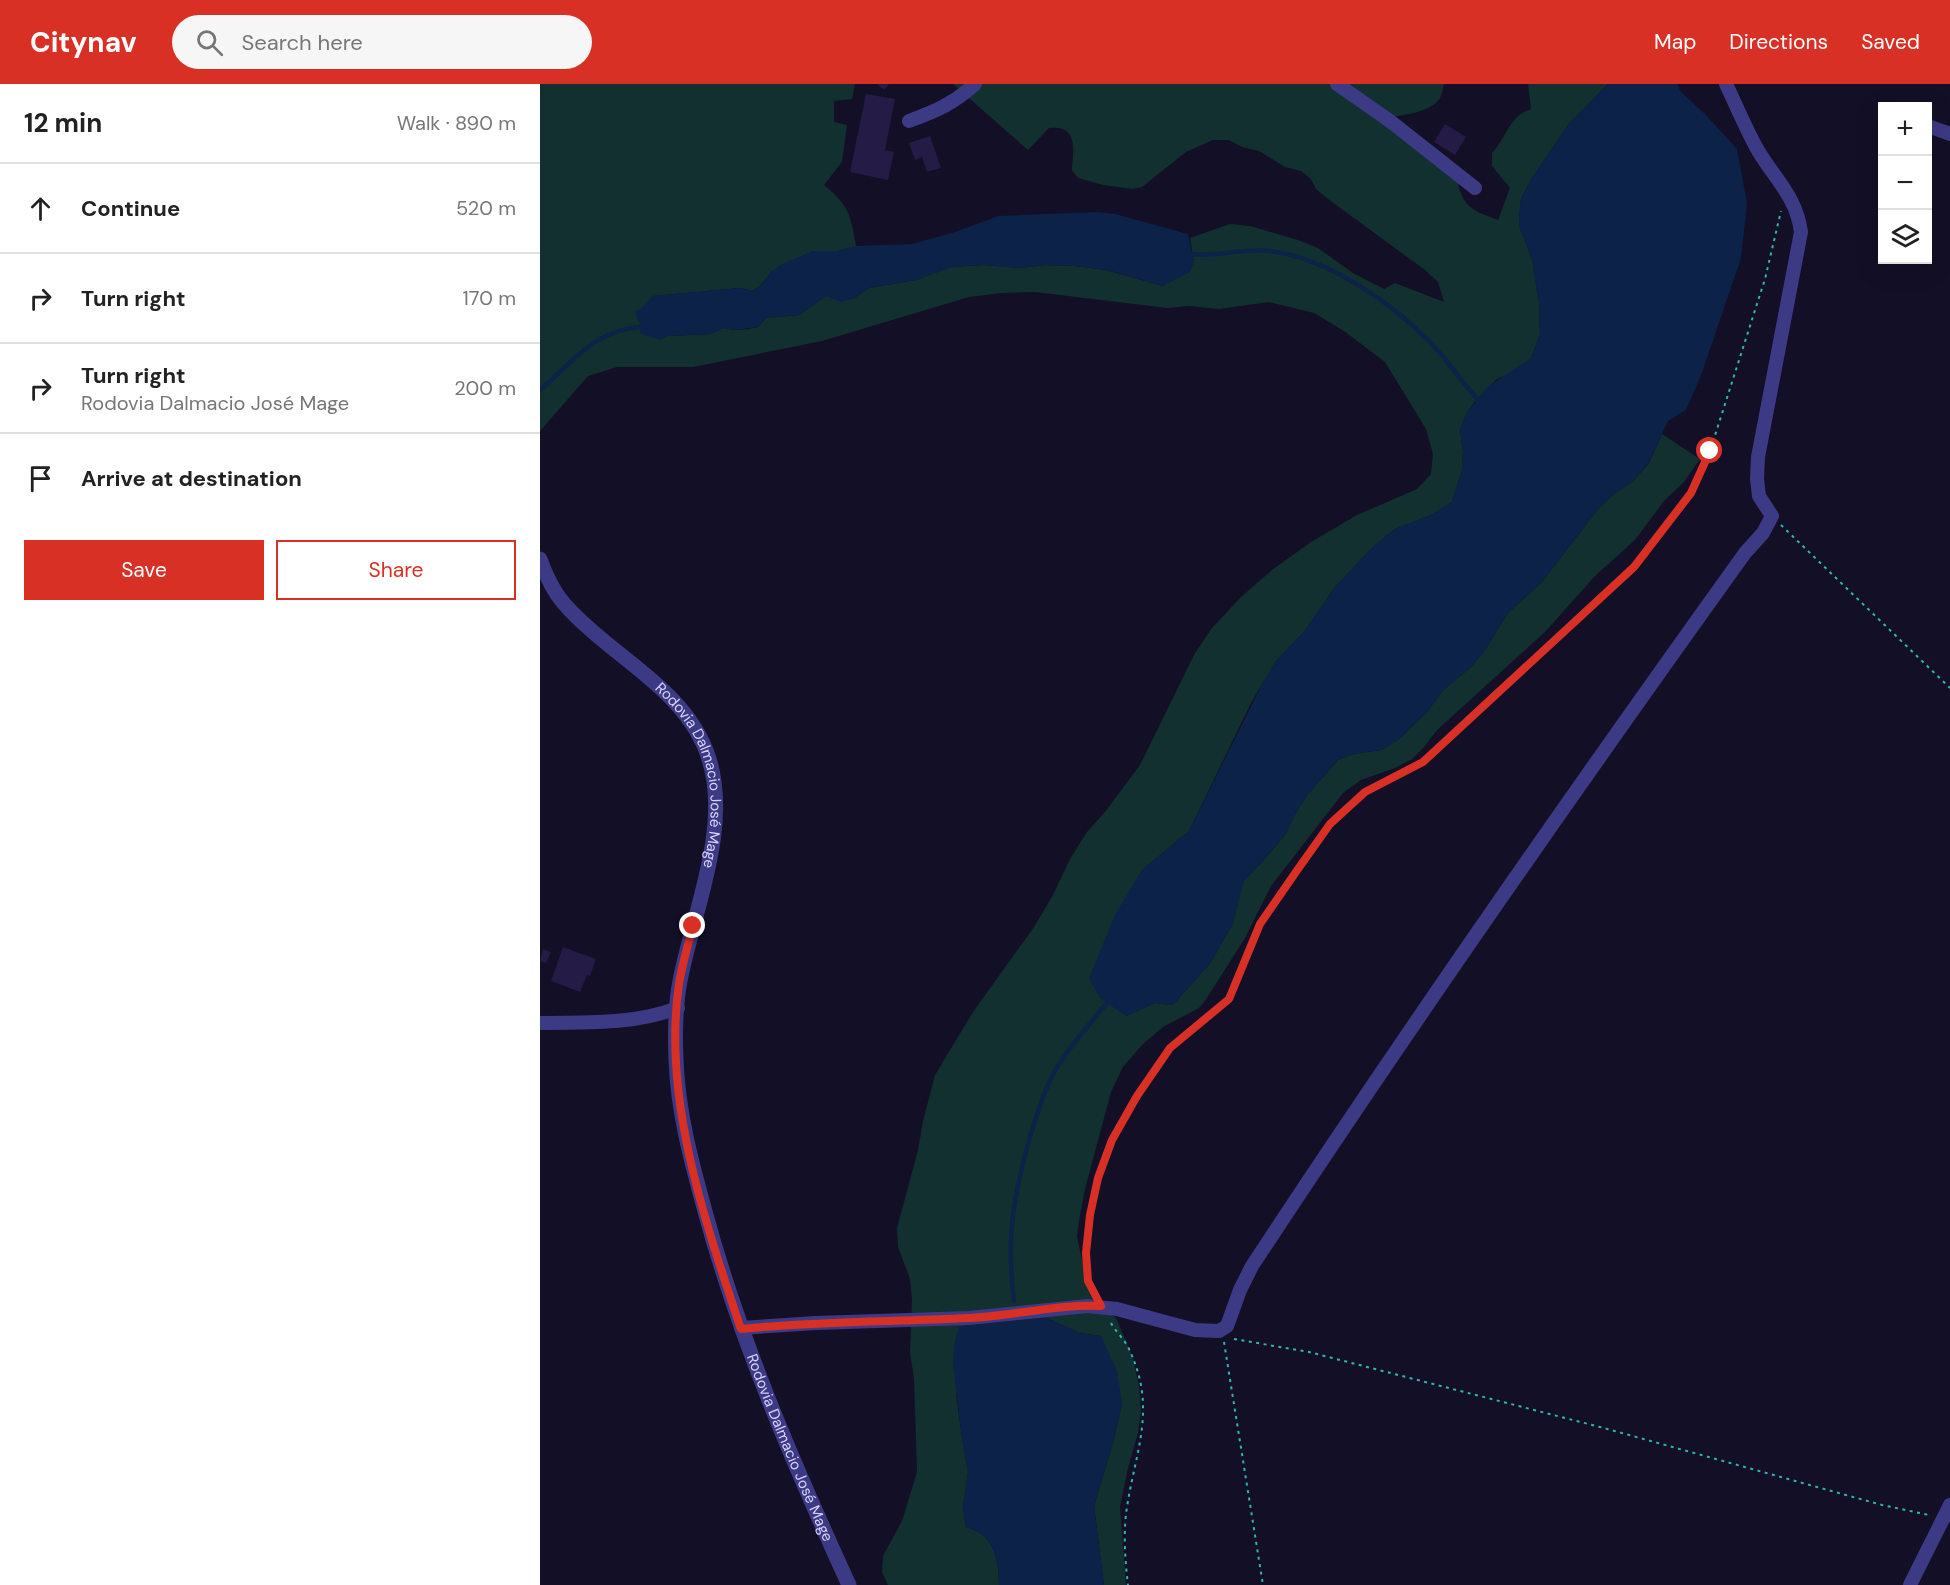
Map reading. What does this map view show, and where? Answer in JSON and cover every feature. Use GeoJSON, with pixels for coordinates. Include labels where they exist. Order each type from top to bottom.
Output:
{"type":"FeatureCollection","features":[{"type":"Feature","properties":{"kind":"street"},"geometry":{"type":"LineString","coordinates":[[909,121],[940,110],[958,99],[975,84]]}},
{"type":"Feature","properties":{"kind":"street"},"geometry":{"type":"LineString","coordinates":[[1337,84],[1475,188]]}},
{"type":"Feature","properties":{"kind":"street"},"geometry":{"type":"LineString","coordinates":[[741,1329],[816,1323],[969,1318],[1071,1306],[1101,1306],[1195,1330],[1221,1334],[1227,1326],[1240,1290],[1252,1266],[1407,1032],[1614,735],[1745,553],[1763,533],[1772,516],[1759,496],[1756,479],[1758,457],[1801,232],[1796,209],[1756,147],[1726,84]]}},
{"type":"Feature","properties":{"kind":"street"},"geometry":{"type":"LineString","coordinates":[[1932,127],[1950,134]]}},
{"type":"Feature","properties":{"kind":"street","name":"Rodovia Dalmacio José Mage"},"geometry":{"type":"LineString","coordinates":[[540,559],[545,574],[566,607],[610,647],[661,688],[697,732],[709,759],[715,786],[717,817],[712,849],[679,984],[676,1059],[686,1141],[741,1329],[812,1505],[849,1585]]}},
{"type":"Feature","properties":{"kind":"street"},"geometry":{"type":"LineString","coordinates":[[540,1023],[626,1022],[654,1017],[678,1008]]}},
{"type":"Feature","properties":{"kind":"street"},"geometry":{"type":"LineString","coordinates":[[1910,1585],[1950,1505]]}},
{"type":"Feature","properties":{"kind":"path"},"geometry":{"type":"LineString","coordinates":[[1128,1585],[1127,1509],[1145,1413],[1140,1382],[1129,1348],[1113,1328],[1088,1281],[1086,1253],[1090,1215],[1098,1178],[1112,1140],[1137,1096],[1170,1048],[1229,999],[1260,924],[1330,824],[1365,792],[1423,762],[1634,567],[1691,493],[1710,451],[1765,279],[1786,191]]}},
{"type":"Feature","properties":{"kind":"path"},"geometry":{"type":"LineString","coordinates":[[1772,516],[1950,688]]}},
{"type":"Feature","properties":{"kind":"path"},"geometry":{"type":"LineString","coordinates":[[1263,1585],[1221,1334],[1309,1352],[1600,1426],[1882,1505],[1943,1518]]}},
{"type":"Feature","properties":{"kind":"green space"},"geometry":{"type":"Polygon","coordinates":[[[540,84],[855,84],[852,99],[834,101],[834,122],[847,125],[842,162],[824,185],[839,199],[848,212],[856,246],[838,251],[813,251],[771,272],[760,286],[752,291],[740,288],[653,296],[637,319],[641,324],[668,336],[711,334],[723,328],[734,330],[758,327],[766,318],[799,315],[826,296],[853,299],[869,288],[916,280],[951,267],[1075,266],[1106,270],[1163,286],[1194,262],[1190,238],[1230,224],[1250,226],[1318,248],[1353,273],[1384,289],[1395,283],[1444,302],[1438,282],[1425,270],[1328,199],[1301,171],[1285,167],[1259,151],[1242,147],[1229,140],[1213,140],[1186,152],[1142,187],[1132,189],[1103,185],[1078,178],[1072,170],[1072,140],[1065,130],[1049,128],[1028,150],[953,84],[1444,84],[1440,98],[1430,107],[1392,118],[1457,179],[1462,196],[1470,207],[1498,220],[1510,188],[1492,166],[1492,153],[1517,117],[1531,109],[1528,84],[1608,84],[1568,125],[1532,178],[1521,199],[1520,228],[1532,259],[1539,303],[1540,335],[1531,358],[1512,373],[1497,379],[1476,400],[1467,413],[1460,429],[1463,452],[1462,470],[1452,502],[1431,515],[1395,529],[1374,546],[1335,587],[1303,633],[1276,661],[1252,701],[1189,831],[1141,871],[1126,1016],[1155,1003],[1173,1005],[1211,962],[1233,923],[1243,881],[1285,835],[1308,794],[1338,760],[1354,754],[1381,750],[1398,740],[1427,712],[1443,690],[1470,668],[1485,650],[1508,613],[1542,582],[1598,509],[1615,493],[1633,481],[1649,463],[1662,434],[1700,459],[1684,482],[1664,501],[1635,540],[1595,576],[1545,632],[1437,730],[1412,759],[1395,768],[1361,780],[1343,793],[1271,886],[1245,938],[1205,1001],[1199,1008],[1163,1027],[1142,1045],[1123,1067],[1111,1092],[1085,1189],[1077,1237],[1088,1286],[1096,1304],[1116,1318],[1133,1358],[1139,1387],[1141,1411],[1138,1433],[1120,1507],[1126,1585],[1104,1585],[1094,1506],[1122,1404],[1101,1336],[1079,1333],[1043,1316],[956,1394],[968,1472],[963,1507],[966,1527],[983,1535],[993,1549],[998,1566],[999,1585],[888,1585],[882,1572],[883,1556],[902,1521],[917,1472],[914,1378],[910,1353],[912,1300],[910,1279],[898,1247],[897,1228],[918,1150],[923,1121],[935,1075],[973,1012],[1034,927],[1087,832],[1140,765],[1195,653],[1212,628],[1241,597],[1272,570],[1311,542],[1357,515],[1417,489],[1431,474],[1433,454],[1426,429],[1385,362],[1344,331],[1314,313],[1269,302],[1219,309],[1189,306],[1167,308],[1035,292],[969,297],[822,341],[693,367],[617,367],[588,376],[540,431],[540,84]]]}},
{"type":"Feature","properties":{"kind":"water"},"geometry":{"type":"Polygon","coordinates":[[[1608,84],[1677,84],[1681,92],[1737,149],[1747,203],[1741,258],[1702,373],[1686,410],[1668,421],[1649,462],[1633,481],[1615,493],[1598,509],[1542,582],[1508,613],[1485,650],[1470,668],[1443,690],[1427,712],[1398,740],[1381,750],[1354,754],[1338,760],[1308,794],[1285,835],[1244,881],[1233,923],[1211,962],[1173,1005],[1155,1003],[1126,1016],[1100,998],[1089,978],[1115,915],[1141,871],[1189,831],[1262,684],[1276,661],[1303,633],[1335,587],[1374,546],[1395,529],[1431,515],[1452,502],[1462,470],[1463,452],[1460,429],[1467,413],[1486,388],[1531,358],[1540,335],[1539,303],[1532,260],[1520,228],[1521,199],[1532,178],[1568,125],[1608,84]]]}},
{"type":"Feature","properties":{"kind":"water"},"geometry":{"type":"Polygon","coordinates":[[[1097,212],[1115,214],[1188,234],[1194,262],[1190,272],[1163,286],[1107,270],[1075,266],[951,267],[916,280],[869,288],[853,299],[841,302],[826,296],[799,315],[766,318],[758,327],[734,330],[723,328],[711,334],[668,336],[660,340],[640,333],[641,324],[635,310],[639,310],[653,296],[740,288],[752,291],[782,264],[813,251],[838,251],[856,246],[912,244],[955,232],[998,216],[1097,212]]]}},
{"type":"Feature","properties":{"kind":"water"},"geometry":{"type":"Polygon","coordinates":[[[1043,1316],[1079,1333],[1101,1336],[1117,1371],[1122,1404],[1094,1506],[1104,1585],[999,1585],[998,1566],[993,1549],[983,1535],[966,1527],[963,1507],[968,1472],[953,1363],[955,1340],[959,1327],[973,1323],[1043,1316]]]}},
{"type":"Feature","properties":{"kind":"building"},"geometry":{"type":"Polygon","coordinates":[[[877,84],[889,84],[884,90],[877,84]]]}},
{"type":"Feature","properties":{"kind":"building"},"geometry":{"type":"Polygon","coordinates":[[[866,94],[895,99],[885,150],[894,152],[888,180],[850,172],[866,94]]]}},
{"type":"Feature","properties":{"kind":"building"},"geometry":{"type":"Polygon","coordinates":[[[1445,124],[1466,137],[1455,155],[1434,142],[1445,124]]]}},
{"type":"Feature","properties":{"kind":"building"},"geometry":{"type":"Polygon","coordinates":[[[930,136],[941,168],[927,172],[922,157],[915,160],[909,143],[930,136]]]}},
{"type":"Feature","properties":{"kind":"building"},"geometry":{"type":"Polygon","coordinates":[[[563,947],[596,959],[590,976],[587,975],[580,992],[551,981],[563,947]]]}},
{"type":"Feature","properties":{"kind":"building"},"geometry":{"type":"Polygon","coordinates":[[[543,949],[551,952],[546,963],[540,961],[543,949]]]}},
{"type":"Feature","properties":{"kind":"waterway"},"geometry":{"type":"LineString","coordinates":[[1188,254],[1270,251],[1292,255],[1336,273],[1378,298],[1415,328],[1438,350],[1481,403]]}},
{"type":"Feature","properties":{"kind":"waterway"},"geometry":{"type":"LineString","coordinates":[[540,390],[576,357],[599,340],[612,333],[647,326]]}},
{"type":"Feature","properties":{"kind":"waterway"},"geometry":{"type":"LineString","coordinates":[[1014,1301],[1011,1238],[1015,1199],[1035,1120],[1056,1069],[1110,999]]}},
{"type":"Feature","properties":{"kind":"route"},"geometry":{"type":"LineString","coordinates":[[693,926],[679,984],[676,1059],[679,1097],[686,1141],[725,1282],[741,1329],[785,1324],[969,1318],[1071,1306],[1101,1306],[1088,1281],[1086,1253],[1090,1215],[1098,1178],[1112,1140],[1137,1096],[1170,1048],[1229,999],[1260,924],[1330,824],[1365,792],[1423,762],[1634,567],[1691,493],[1710,451]]}}]}
